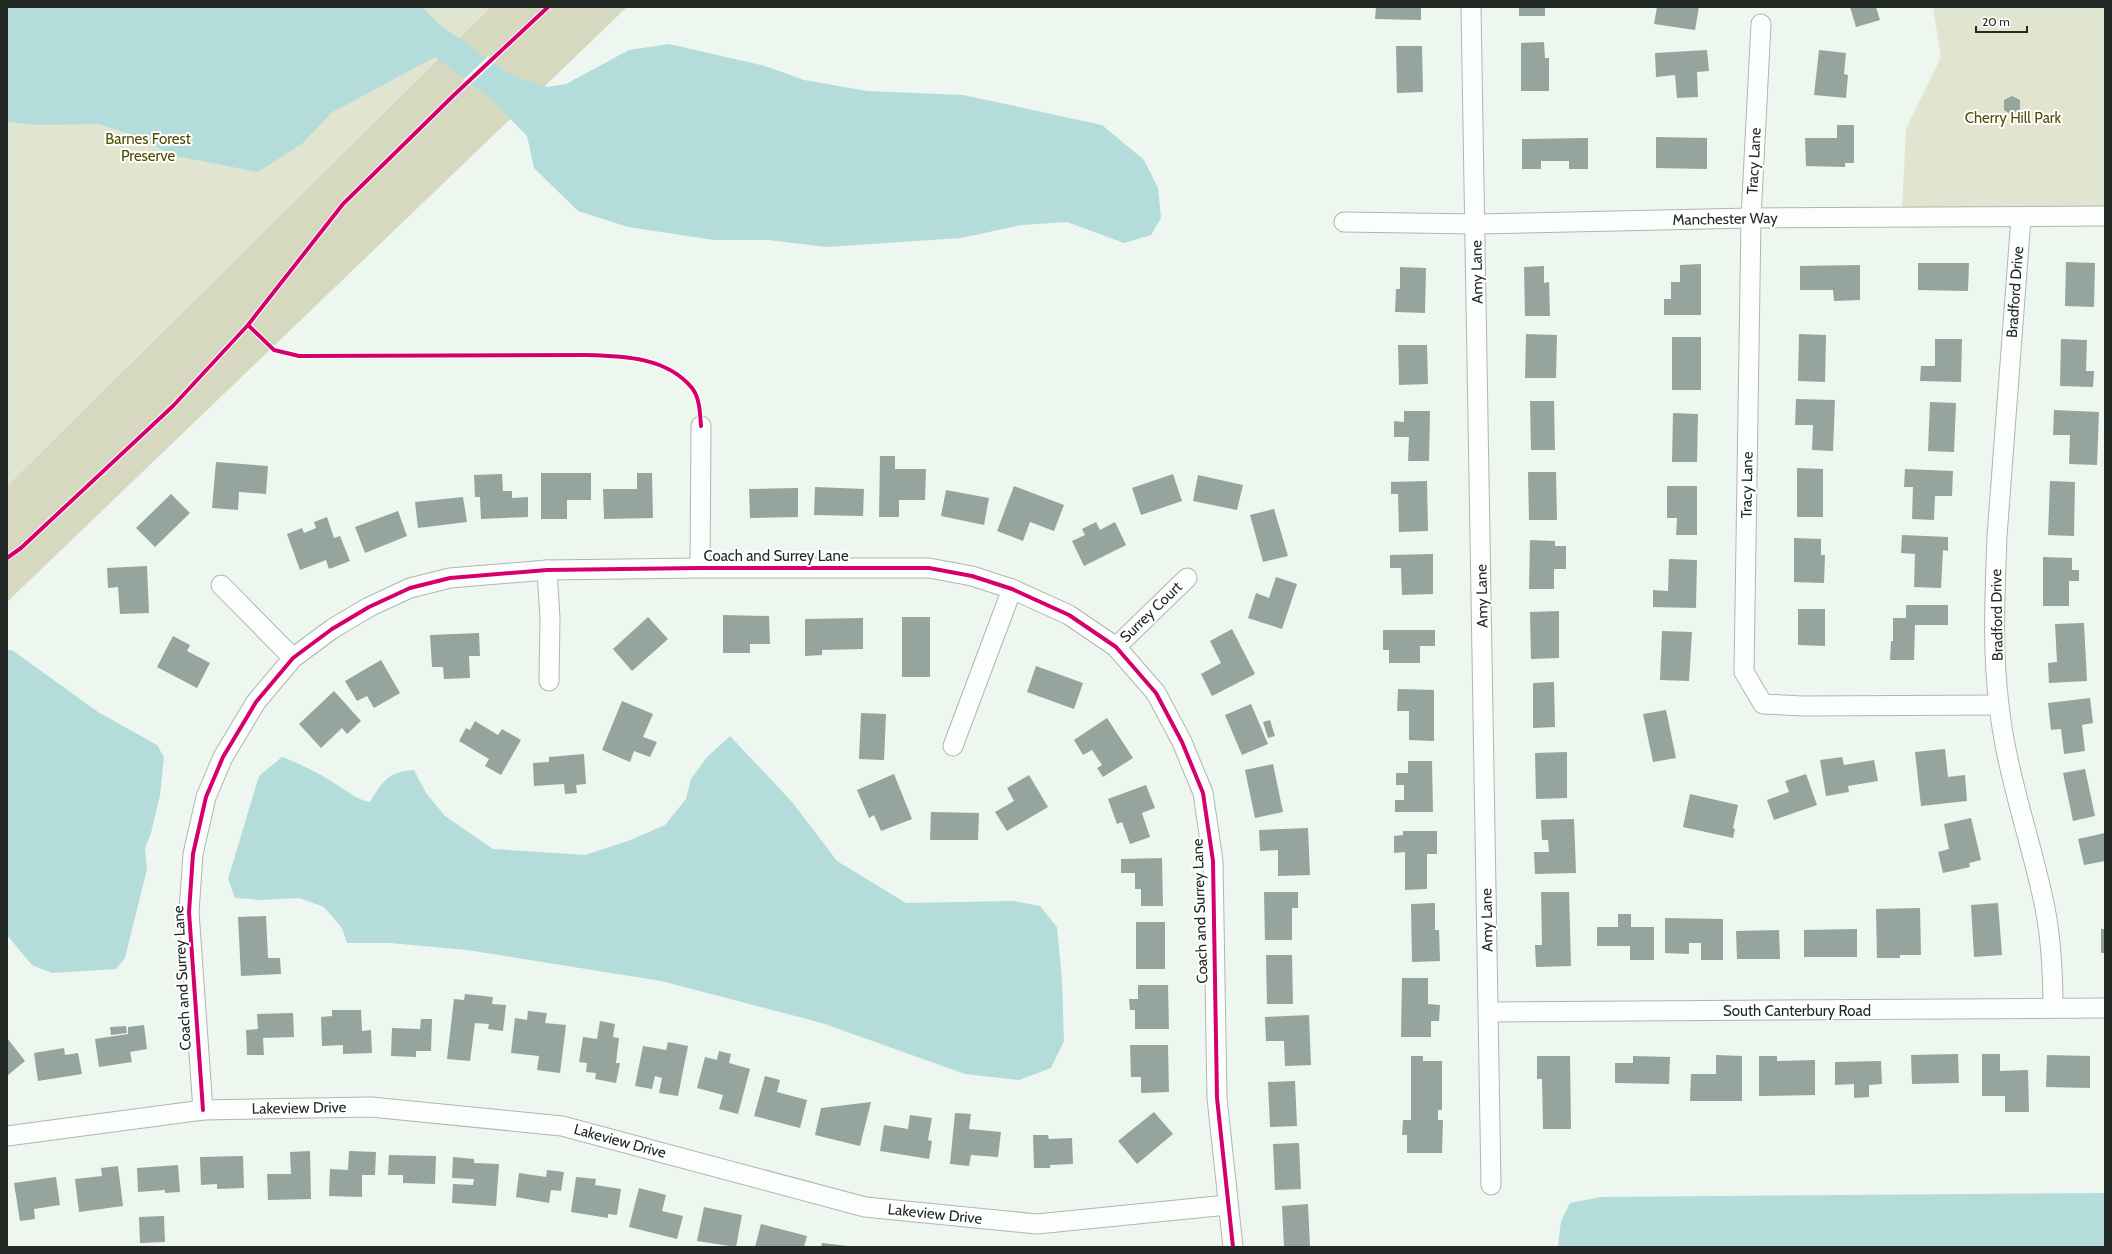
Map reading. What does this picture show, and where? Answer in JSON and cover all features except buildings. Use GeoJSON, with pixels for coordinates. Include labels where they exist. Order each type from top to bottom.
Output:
{"type":"FeatureCollection","features":[{"type":"Feature","properties":{"kind":"street","name":"Amy Lane"},"geometry":{"type":"LineString","coordinates":[[1472,7],[1491,1185]]}},
{"type":"Feature","properties":{"kind":"street","name":"Tracy Lane"},"geometry":{"type":"LineString","coordinates":[[1761,24],[1751,218],[1744,672],[1763,704],[1803,706],[1999,705]]}},
{"type":"Feature","properties":{"kind":"street","name":"Manchester Way"},"geometry":{"type":"LineString","coordinates":[[1344,222],[1476,224],[1751,218],[2021,218],[2105,216]]}},
{"type":"Feature","properties":{"kind":"street","name":"Bradford Drive"},"geometry":{"type":"LineString","coordinates":[[2021,218],[1997,536],[1995,589],[1999,705],[2018,806],[2043,895],[2051,945],[2053,1008]]}},
{"type":"Feature","properties":{"kind":"street"},"geometry":{"type":"LineString","coordinates":[[700,568],[701,426]]}},
{"type":"Feature","properties":{"kind":"street","name":"Coach and Surrey Lane"},"geometry":{"type":"LineString","coordinates":[[203,1110],[189,912],[193,854],[206,797],[223,757],[256,702],[294,658],[332,629],[369,607],[410,588],[450,578],[546,570],[929,568],[972,576],[1012,589],[1069,615],[1116,647],[1156,693],[1182,742],[1203,792],[1213,861],[1217,1098],[1227,1205],[1233,1247]]}},
{"type":"Feature","properties":{"kind":"street"},"geometry":{"type":"LineString","coordinates":[[546,570],[550,618],[549,681]]}},
{"type":"Feature","properties":{"kind":"street","name":"Surrey Court"},"geometry":{"type":"LineString","coordinates":[[1116,647],[1187,578]]}},
{"type":"Feature","properties":{"kind":"street"},"geometry":{"type":"LineString","coordinates":[[220,585],[294,658]]}},
{"type":"Feature","properties":{"kind":"street"},"geometry":{"type":"LineString","coordinates":[[952,746],[1012,589]]}},
{"type":"Feature","properties":{"kind":"street","name":"South Canterbury Road"},"geometry":{"type":"LineString","coordinates":[[1489,1012],[2105,1008]]}},
{"type":"Feature","properties":{"kind":"street","name":"Lakeview Drive"},"geometry":{"type":"LineString","coordinates":[[7,1136],[203,1110],[371,1107],[562,1126],[865,1207],[1030,1223],[1227,1205]]}},
{"type":"Feature","properties":{"kind":"green space","name":"Barnes Forest Preserve"},"geometry":{"type":"Polygon","coordinates":[[[7,7],[491,7],[7,486],[7,7]]]}},
{"type":"Feature","properties":{"kind":"green space"},"geometry":{"type":"Polygon","coordinates":[[[491,7],[627,7],[7,602],[7,486],[491,7]]]}},
{"type":"Feature","properties":{"kind":"green space","name":"Cherry Hill Park"},"geometry":{"type":"Polygon","coordinates":[[[1933,7],[2105,7],[2105,210],[1902,210],[1906,129],[1941,57],[1933,7]]]}},
{"type":"Feature","properties":{"kind":"water"},"geometry":{"type":"Polygon","coordinates":[[[7,7],[422,7],[439,24],[511,75],[547,87],[566,84],[629,50],[669,44],[765,66],[804,80],[867,91],[963,95],[1102,125],[1144,160],[1158,188],[1161,218],[1151,235],[1124,243],[1067,222],[1022,225],[961,238],[827,247],[768,240],[714,240],[628,227],[578,211],[534,168],[527,136],[492,100],[435,57],[331,113],[303,143],[258,172],[175,156],[130,134],[98,124],[38,125],[7,122],[7,7]]]}},
{"type":"Feature","properties":{"kind":"water"},"geometry":{"type":"Polygon","coordinates":[[[7,650],[12,650],[98,712],[157,745],[164,757],[160,795],[151,833],[145,848],[147,869],[125,958],[116,969],[52,973],[32,965],[7,935],[7,650]]]}},
{"type":"Feature","properties":{"kind":"water"},"geometry":{"type":"Polygon","coordinates":[[[730,736],[792,802],[837,861],[906,903],[1013,901],[1040,906],[1057,927],[1062,980],[1064,1041],[1051,1068],[1019,1080],[965,1074],[822,1023],[661,981],[467,950],[390,943],[347,943],[342,928],[324,907],[299,898],[261,900],[235,898],[228,879],[259,776],[282,757],[317,773],[356,797],[370,802],[383,783],[392,775],[414,770],[426,793],[445,816],[493,849],[585,855],[628,841],[665,825],[686,799],[691,779],[707,757],[730,736]]]}},
{"type":"Feature","properties":{"kind":"water"},"geometry":{"type":"Polygon","coordinates":[[[2105,1193],[2105,1247],[1558,1247],[1561,1221],[1570,1203],[1601,1197],[2105,1193]]]}},
{"type":"Feature","properties":{"kind":"pier"},"geometry":{"type":"Polygon","coordinates":[[[488,56],[496,61],[470,85],[463,80],[488,56]]]}},
{"type":"Feature","properties":{"kind":"cycle path"},"geometry":{"type":"LineString","coordinates":[[7,558],[21,548],[173,406],[248,325],[343,204],[454,95],[548,7]]}},
{"type":"Feature","properties":{"kind":"cycle path"},"geometry":{"type":"LineString","coordinates":[[248,325],[274,350],[299,356],[586,355],[615,356],[644,360],[670,370],[682,378],[692,388],[697,396],[701,426]]}},
{"type":"Feature","properties":{"kind":"cycle path"},"geometry":{"type":"LineString","coordinates":[[203,1110],[189,912],[193,854],[206,797],[223,757],[256,702],[293,658],[332,629],[369,607],[410,588],[450,578],[547,570],[929,568],[972,576],[1012,589],[1069,615],[1116,647],[1156,693],[1182,742],[1203,793],[1213,861],[1217,1098],[1233,1247]]}}]}
